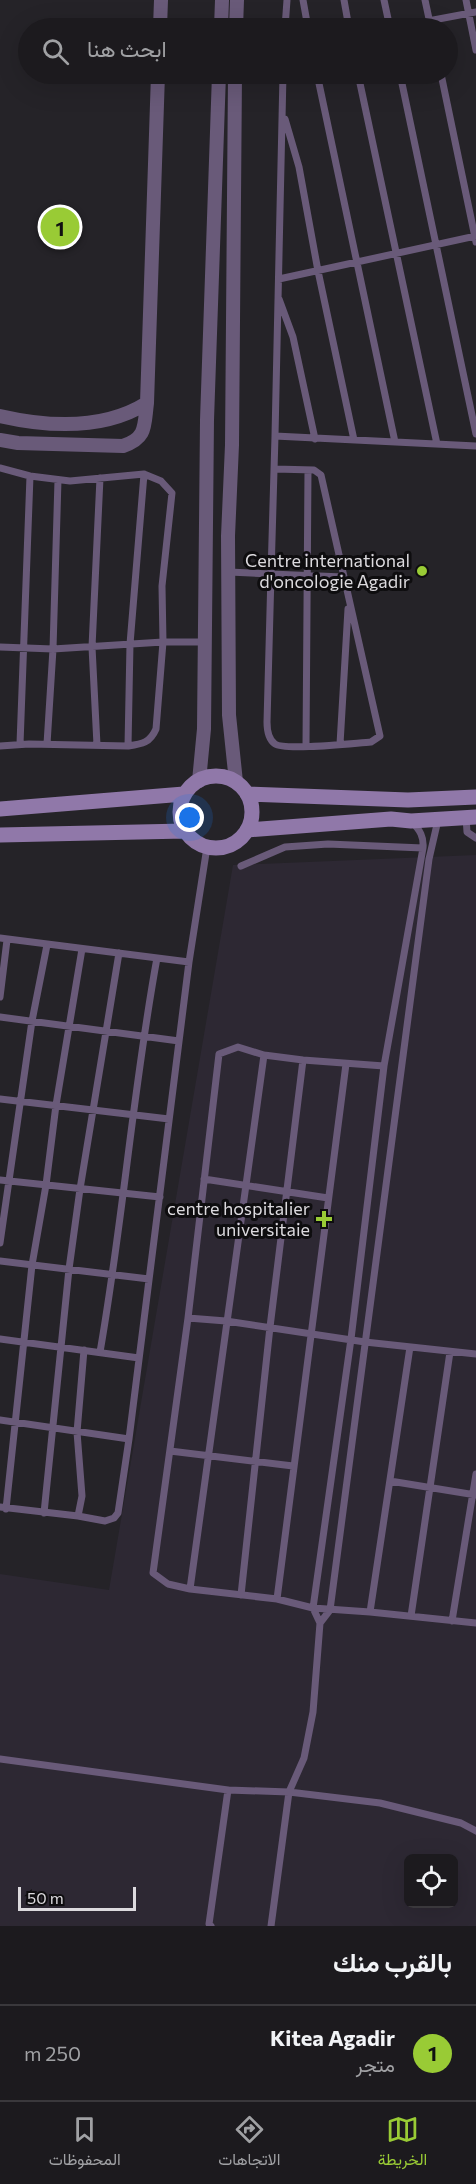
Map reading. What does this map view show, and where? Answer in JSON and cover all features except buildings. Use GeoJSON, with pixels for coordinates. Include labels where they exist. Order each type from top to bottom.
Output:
{"type":"FeatureCollection","features":[{"type":"Feature","properties":{"kind":"street"},"geometry":{"type":"LineString","coordinates":[[160,18],[161,0]]}},
{"type":"Feature","properties":{"kind":"street"},"geometry":{"type":"LineString","coordinates":[[221,18],[222,0]]}},
{"type":"Feature","properties":{"kind":"street"},"geometry":{"type":"LineString","coordinates":[[236,18],[237,0]]}},
{"type":"Feature","properties":{"kind":"street"},"geometry":{"type":"LineString","coordinates":[[0,440],[123,446],[135,442],[144,431],[147,404],[158,84]]}},
{"type":"Feature","properties":{"kind":"street"},"geometry":{"type":"LineString","coordinates":[[199,781],[203,751],[207,420],[219,84]]}},
{"type":"Feature","properties":{"kind":"street"},"geometry":{"type":"LineString","coordinates":[[235,84],[229,715],[236,782]]}},
{"type":"Feature","properties":{"kind":"street"},"geometry":{"type":"LineString","coordinates":[[0,416],[27,422],[96,423],[132,413],[147,404]]}},
{"type":"Feature","properties":{"kind":"street"},"geometry":{"type":"LineString","coordinates":[[0,809],[184,794],[199,781],[216,776],[236,782],[247,794],[252,812],[247,830],[240,840],[230,846],[216,849],[198,844],[185,831],[180,813],[184,794]]}},
{"type":"Feature","properties":{"kind":"street"},"geometry":{"type":"LineString","coordinates":[[247,794],[408,800],[476,797]]}},
{"type":"Feature","properties":{"kind":"street"},"geometry":{"type":"LineString","coordinates":[[247,830],[391,819],[411,821],[471,817]]}},
{"type":"Feature","properties":{"kind":"street"},"geometry":{"type":"LineString","coordinates":[[0,835],[185,831]]}},
{"type":"Feature","properties":{"kind":"lane"},"geometry":{"type":"LineString","coordinates":[[286,18],[287,0]]}},
{"type":"Feature","properties":{"kind":"lane"},"geometry":{"type":"LineString","coordinates":[[303,0],[306,18]]}},
{"type":"Feature","properties":{"kind":"lane"},"geometry":{"type":"LineString","coordinates":[[344,0],[347,18]]}},
{"type":"Feature","properties":{"kind":"lane"},"geometry":{"type":"LineString","coordinates":[[384,0],[388,18]]}},
{"type":"Feature","properties":{"kind":"lane"},"geometry":{"type":"LineString","coordinates":[[425,0],[429,18]]}},
{"type":"Feature","properties":{"kind":"lane"},"geometry":{"type":"LineString","coordinates":[[466,0],[472,13],[476,50]]}},
{"type":"Feature","properties":{"kind":"lane"},"geometry":{"type":"LineString","coordinates":[[454,18],[472,13]]}},
{"type":"Feature","properties":{"kind":"lane"},"geometry":{"type":"LineString","coordinates":[[275,469],[318,471],[321,475],[380,736],[371,742],[283,746],[275,744],[267,729],[283,84]]}},
{"type":"Feature","properties":{"kind":"lane"},"geometry":{"type":"LineString","coordinates":[[319,84],[395,442]]}},
{"type":"Feature","properties":{"kind":"lane"},"geometry":{"type":"LineString","coordinates":[[360,84],[437,444]]}},
{"type":"Feature","properties":{"kind":"lane"},"geometry":{"type":"LineString","coordinates":[[401,84],[476,434]]}},
{"type":"Feature","properties":{"kind":"lane"},"geometry":{"type":"LineString","coordinates":[[279,279],[476,238],[443,84]]}},
{"type":"Feature","properties":{"kind":"lane"},"geometry":{"type":"LineString","coordinates":[[282,111],[299,167],[318,271],[354,440]]}},
{"type":"Feature","properties":{"kind":"lane"},"geometry":{"type":"LineString","coordinates":[[278,296],[293,337],[315,439]]}},
{"type":"Feature","properties":{"kind":"lane"},"geometry":{"type":"LineString","coordinates":[[275,436],[476,446]]}},
{"type":"Feature","properties":{"kind":"lane"},"geometry":{"type":"LineString","coordinates":[[0,468],[30,476],[70,482],[144,474],[162,481],[172,493],[162,586],[163,642],[156,729],[153,738],[144,744],[128,746],[47,744],[0,746]]}},
{"type":"Feature","properties":{"kind":"lane"},"geometry":{"type":"LineString","coordinates":[[306,746],[308,470]]}},
{"type":"Feature","properties":{"kind":"lane"},"geometry":{"type":"LineString","coordinates":[[128,746],[130,644],[144,474]]}},
{"type":"Feature","properties":{"kind":"lane"},"geometry":{"type":"LineString","coordinates":[[20,744],[30,476]]}},
{"type":"Feature","properties":{"kind":"lane"},"geometry":{"type":"LineString","coordinates":[[97,745],[92,647],[100,478]]}},
{"type":"Feature","properties":{"kind":"lane"},"geometry":{"type":"LineString","coordinates":[[47,744],[53,649],[58,480]]}},
{"type":"Feature","properties":{"kind":"lane"},"geometry":{"type":"LineString","coordinates":[[229,572],[343,577]]}},
{"type":"Feature","properties":{"kind":"lane"},"geometry":{"type":"LineString","coordinates":[[340,744],[348,600]]}},
{"type":"Feature","properties":{"kind":"lane"},"geometry":{"type":"LineString","coordinates":[[0,647],[53,649],[163,642],[205,642]]}},
{"type":"Feature","properties":{"kind":"lane"},"geometry":{"type":"LineString","coordinates":[[471,817],[468,832],[476,838]]}},
{"type":"Feature","properties":{"kind":"lane"},"geometry":{"type":"LineString","coordinates":[[320,1623],[330,1610],[431,849],[438,819]]}},
{"type":"Feature","properties":{"kind":"lane"},"geometry":{"type":"LineString","coordinates":[[271,1926],[289,1792],[304,1758],[313,1712],[320,1623],[313,1608],[351,1340],[384,1066],[423,848],[419,828],[411,821]]}},
{"type":"Feature","properties":{"kind":"lane"},"geometry":{"type":"LineString","coordinates":[[241,866],[285,847],[328,844],[423,848]]}},
{"type":"Feature","properties":{"kind":"lane"},"geometry":{"type":"LineString","coordinates":[[82,949],[32,1265],[3,1508],[105,1521],[118,1514],[189,962],[207,847]]}},
{"type":"Feature","properties":{"kind":"lane"},"geometry":{"type":"LineString","coordinates":[[413,904],[424,906]]}},
{"type":"Feature","properties":{"kind":"lane"},"geometry":{"type":"LineString","coordinates":[[0,997],[3,939],[189,962]]}},
{"type":"Feature","properties":{"kind":"lane"},"geometry":{"type":"LineString","coordinates":[[0,1243],[19,1101],[47,945]]}},
{"type":"Feature","properties":{"kind":"lane"},"geometry":{"type":"LineString","coordinates":[[44,1513],[69,1269],[119,953]]}},
{"type":"Feature","properties":{"kind":"lane"},"geometry":{"type":"LineString","coordinates":[[100,1352],[114,1275],[122,1193],[157,957]]}},
{"type":"Feature","properties":{"kind":"lane"},"geometry":{"type":"LineString","coordinates":[[0,1017],[179,1041]]}},
{"type":"Feature","properties":{"kind":"lane"},"geometry":{"type":"LineString","coordinates":[[384,1066],[264,1055],[238,1047],[219,1054],[188,1318],[153,1574],[168,1584],[190,1589],[277,1599],[313,1608],[476,1623]]}},
{"type":"Feature","properties":{"kind":"lane"},"geometry":{"type":"LineString","coordinates":[[190,1589],[264,1055]]}},
{"type":"Feature","properties":{"kind":"lane"},"geometry":{"type":"LineString","coordinates":[[241,1595],[270,1327],[303,1060]]}},
{"type":"Feature","properties":{"kind":"lane"},"geometry":{"type":"LineString","coordinates":[[277,1599],[346,1064]]}},
{"type":"Feature","properties":{"kind":"lane"},"geometry":{"type":"LineString","coordinates":[[0,1099],[170,1119]]}},
{"type":"Feature","properties":{"kind":"lane"},"geometry":{"type":"LineString","coordinates":[[204,1179],[328,1198]]}},
{"type":"Feature","properties":{"kind":"lane"},"geometry":{"type":"LineString","coordinates":[[0,1180],[160,1197]]}},
{"type":"Feature","properties":{"kind":"lane"},"geometry":{"type":"LineString","coordinates":[[0,1261],[149,1279]]}},
{"type":"Feature","properties":{"kind":"lane"},"geometry":{"type":"LineString","coordinates":[[188,1318],[311,1332],[365,1342],[476,1354]]}},
{"type":"Feature","properties":{"kind":"lane"},"geometry":{"type":"LineString","coordinates":[[0,1339],[139,1358]]}},
{"type":"Feature","properties":{"kind":"lane"},"geometry":{"type":"LineString","coordinates":[[370,1612],[410,1347]]}},
{"type":"Feature","properties":{"kind":"lane"},"geometry":{"type":"LineString","coordinates":[[78,1516],[82,1496],[77,1432],[84,1350]]}},
{"type":"Feature","properties":{"kind":"lane"},"geometry":{"type":"LineString","coordinates":[[411,1616],[450,1352]]}},
{"type":"Feature","properties":{"kind":"lane"},"geometry":{"type":"LineString","coordinates":[[0,1420],[129,1439]]}},
{"type":"Feature","properties":{"kind":"lane"},"geometry":{"type":"LineString","coordinates":[[170,1452],[293,1466]]}},
{"type":"Feature","properties":{"kind":"lane"},"geometry":{"type":"LineString","coordinates":[[452,1620],[476,1474]]}},
{"type":"Feature","properties":{"kind":"lane"},"geometry":{"type":"LineString","coordinates":[[390,1481],[474,1494]]}},
{"type":"Feature","properties":{"kind":"lane"},"geometry":{"type":"LineString","coordinates":[[0,1759],[228,1790],[289,1792],[380,1803],[461,1823],[476,1831]]}},
{"type":"Feature","properties":{"kind":"lane"},"geometry":{"type":"LineString","coordinates":[[211,1926],[209,1924],[228,1790]]}},
{"type":"Feature","properties":{"kind":"shaded area","name":"centre hospitalier universitaie"},"geometry":{"type":"Polygon","coordinates":[[[476,855],[476,1926],[0,1926],[0,1574],[109,1590],[233,865],[476,855]]]}},
{"type":"Feature","properties":{"kind":"place","name":"Kitea Agadir"},"geometry":{"type":"Point","coordinates":[60,227]}},
{"type":"Feature","properties":{"kind":"place","name":"Centre international d'oncologie Agadir"},"geometry":{"type":"Point","coordinates":[422,571]}},
{"type":"Feature","properties":{"kind":"place","name":"centre hospitalier universitaie"},"geometry":{"type":"Point","coordinates":[324,1219]}}]}
